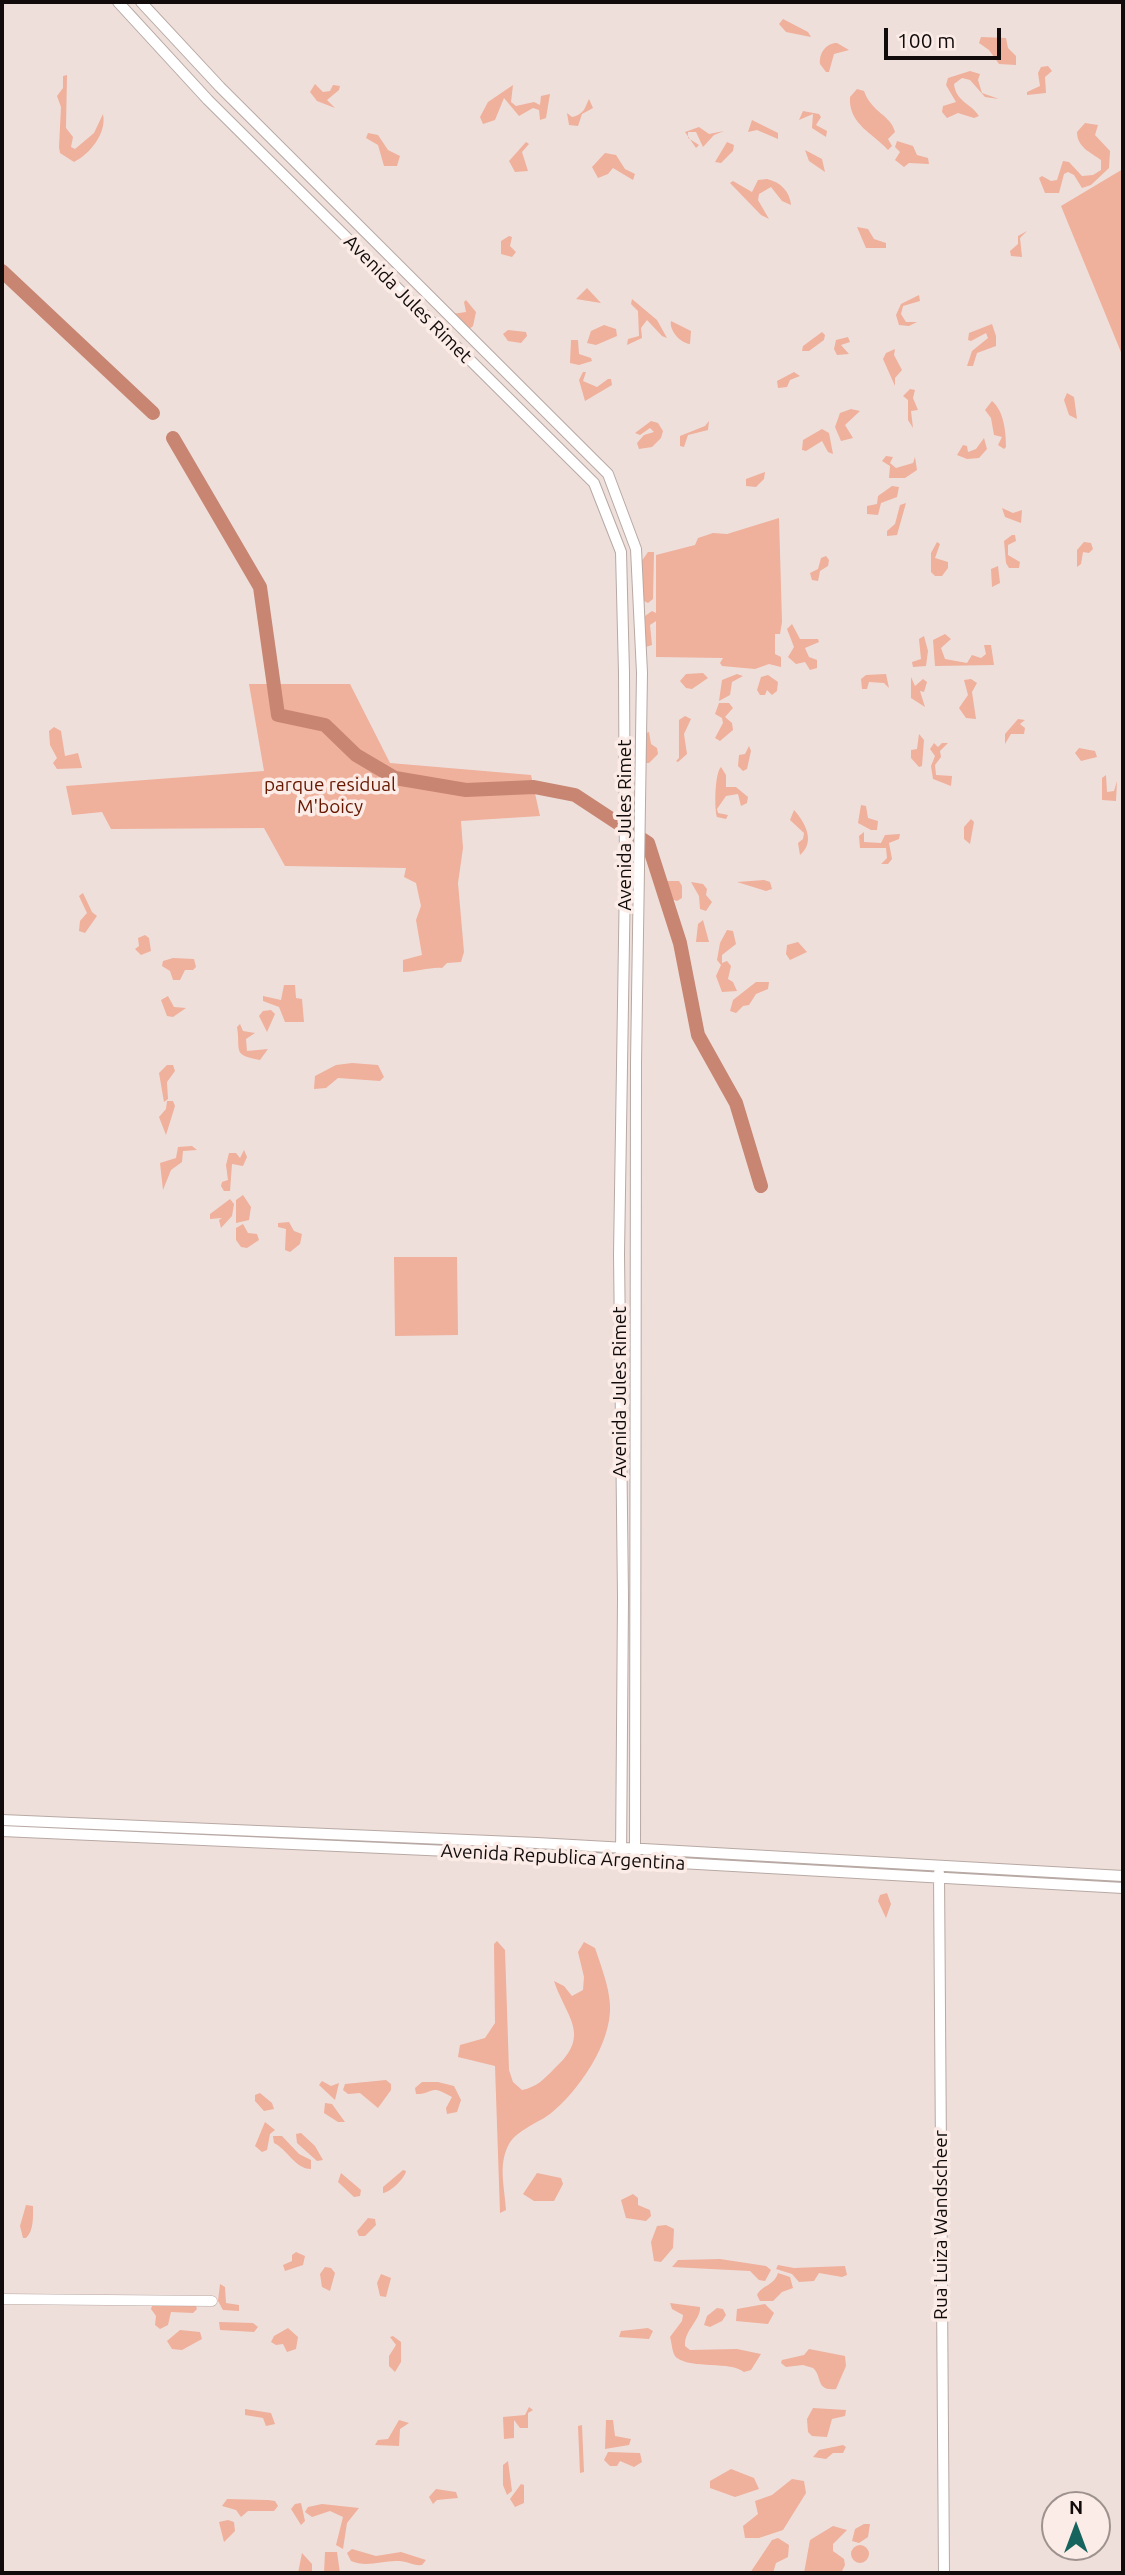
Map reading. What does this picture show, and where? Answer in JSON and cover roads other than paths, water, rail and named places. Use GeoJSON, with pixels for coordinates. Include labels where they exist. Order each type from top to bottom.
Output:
{"type":"FeatureCollection","features":[{"type":"Feature","properties":{"kind":"main road","name":"Avenida Jules Rimet"},"geometry":{"type":"LineString","coordinates":[[118,2],[208,100],[594,483],[621,552],[625,851],[619,1254],[623,1598],[621,1855]]}},
{"type":"Feature","properties":{"kind":"main road","name":"Avenida Jules Rimet"},"geometry":{"type":"LineString","coordinates":[[141,2],[220,88],[608,474],[636,549],[642,673],[636,1062],[636,1855]]}},
{"type":"Feature","properties":{"kind":"main road","name":"Avenida Republica Argentina"},"geometry":{"type":"LineString","coordinates":[[2,1820],[458,1839],[621,1855]]}},
{"type":"Feature","properties":{"kind":"main road","name":"Avenida Republica Argentina"},"geometry":{"type":"LineString","coordinates":[[2,1831],[436,1852],[636,1855],[939,1871],[1123,1876]]}},
{"type":"Feature","properties":{"kind":"main road"},"geometry":{"type":"LineString","coordinates":[[436,1852],[442,1846],[457,1844],[458,1839]]}},
{"type":"Feature","properties":{"kind":"main road","name":"Avenida Republica Argentina"},"geometry":{"type":"LineString","coordinates":[[939,1871],[1123,1888]]}},
{"type":"Feature","properties":{"kind":"main road","name":"Rua Luiza Wandscheer"},"geometry":{"type":"LineString","coordinates":[[939,1871],[944,2573]]}},
{"type":"Feature","properties":{"kind":"street"},"geometry":{"type":"LineString","coordinates":[[2,2298],[212,2301]]}},
{"type":"Feature","properties":{"kind":"waterway"},"geometry":{"type":"LineString","coordinates":[[2,271],[153,413]]}},
{"type":"Feature","properties":{"kind":"waterway"},"geometry":{"type":"LineString","coordinates":[[173,438],[260,587],[278,715],[325,725],[356,755],[395,778],[466,790],[534,787],[575,795],[648,843],[680,943],[698,1035],[736,1103],[761,1186]]}},
{"type":"Feature","properties":{"kind":"park label","name":"parque residual M'boicy"},"geometry":{"type":"Point","coordinates":[330,796]}}]}
